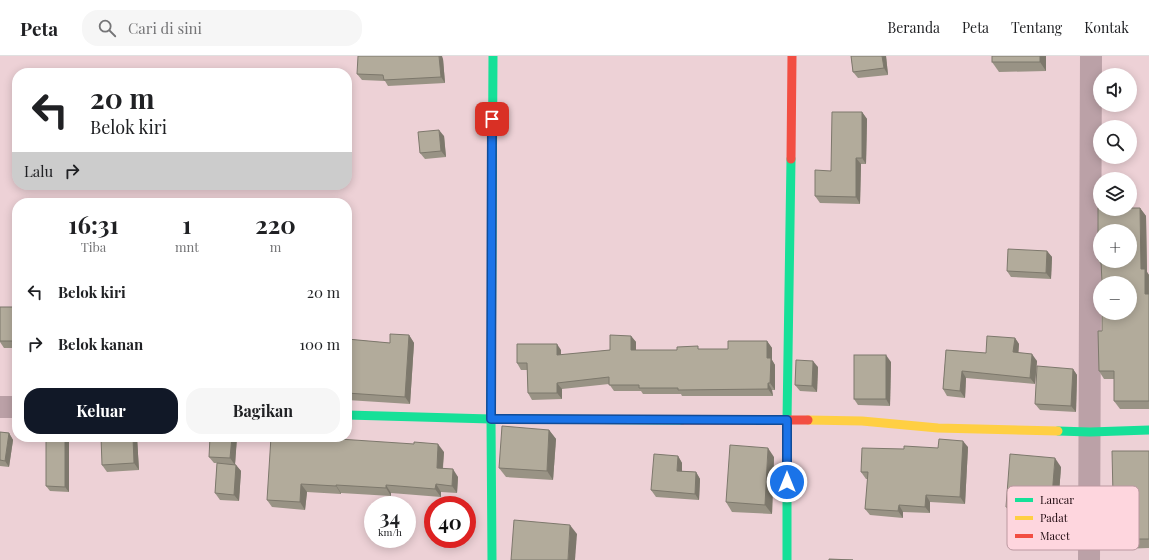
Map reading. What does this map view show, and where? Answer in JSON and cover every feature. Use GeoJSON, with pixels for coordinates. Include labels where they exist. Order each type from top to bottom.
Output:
{"type":"FeatureCollection","features":[{"type":"Feature","properties":{"kind":"street"},"geometry":{"type":"LineString","coordinates":[[492,560],[491,419],[493,56]]}},
{"type":"Feature","properties":{"kind":"street"},"geometry":{"type":"LineString","coordinates":[[787,560],[787,420],[792,56]]}},
{"type":"Feature","properties":{"kind":"street"},"geometry":{"type":"LineString","coordinates":[[1090,486],[1091,56]]}},
{"type":"Feature","properties":{"kind":"street"},"geometry":{"type":"LineString","coordinates":[[0,407],[12,407]]}},
{"type":"Feature","properties":{"kind":"street"},"geometry":{"type":"LineString","coordinates":[[352,415],[491,419],[862,421],[938,428],[1090,432],[1149,430]]}},
{"type":"Feature","properties":{"kind":"street"},"geometry":{"type":"LineString","coordinates":[[1089,550],[1089,560]]}},
{"type":"Feature","properties":{"kind":"building"},"geometry":{"type":"Polygon","coordinates":[[[358,56],[439,56],[441,77],[384,80],[383,75],[357,74],[358,56]]]}},
{"type":"Feature","properties":{"kind":"building"},"geometry":{"type":"Polygon","coordinates":[[[851,56],[882,56],[884,68],[853,72],[851,56]]]}},
{"type":"Feature","properties":{"kind":"building"},"geometry":{"type":"Polygon","coordinates":[[[992,56],[1040,56],[1040,62],[992,62],[992,56]]]}},
{"type":"Feature","properties":{"kind":"building"},"geometry":{"type":"Polygon","coordinates":[[[832,112],[862,112],[862,158],[856,158],[856,197],[815,196],[815,170],[831,171],[832,112]]]}},
{"type":"Feature","properties":{"kind":"building"},"geometry":{"type":"Polygon","coordinates":[[[439,130],[441,151],[420,153],[418,132],[439,130]]]}},
{"type":"Feature","properties":{"kind":"building"},"geometry":{"type":"Polygon","coordinates":[[[1137,208],[1140,208],[1141,269],[1145,269],[1145,294],[1149,294],[1149,401],[1114,401],[1114,371],[1099,371],[1098,331],[1102,331],[1102,320],[1137,320],[1137,276],[1102,276],[1101,268],[1137,268],[1137,224],[1098,224],[1098,216],[1137,216],[1137,208]]]}},
{"type":"Feature","properties":{"kind":"building"},"geometry":{"type":"Polygon","coordinates":[[[1008,249],[1047,251],[1046,273],[1007,271],[1008,249]]]}},
{"type":"Feature","properties":{"kind":"building"},"geometry":{"type":"Polygon","coordinates":[[[0,307],[12,307],[12,341],[0,341],[0,307]]]}},
{"type":"Feature","properties":{"kind":"building"},"geometry":{"type":"Polygon","coordinates":[[[390,334],[409,335],[405,397],[352,393],[352,339],[390,343],[390,334]]]}},
{"type":"Feature","properties":{"kind":"building"},"geometry":{"type":"Polygon","coordinates":[[[610,335],[631,336],[631,350],[677,350],[677,347],[698,346],[698,349],[728,349],[728,341],[767,341],[767,358],[771,358],[770,383],[768,383],[768,389],[678,390],[678,388],[639,388],[639,385],[609,385],[609,377],[557,383],[557,393],[528,393],[527,363],[517,363],[517,344],[557,344],[557,355],[610,350],[610,335]]]}},
{"type":"Feature","properties":{"kind":"building"},"geometry":{"type":"Polygon","coordinates":[[[987,336],[1015,338],[1013,352],[1032,354],[1030,378],[962,371],[960,391],[943,389],[946,350],[986,353],[987,336]]]}},
{"type":"Feature","properties":{"kind":"building"},"geometry":{"type":"Polygon","coordinates":[[[854,355],[886,355],[886,399],[854,399],[854,355]]]}},
{"type":"Feature","properties":{"kind":"building"},"geometry":{"type":"Polygon","coordinates":[[[796,360],[813,361],[812,386],[795,385],[796,360]]]}},
{"type":"Feature","properties":{"kind":"building"},"geometry":{"type":"Polygon","coordinates":[[[1037,366],[1073,369],[1071,406],[1035,404],[1037,366]]]}},
{"type":"Feature","properties":{"kind":"building"},"geometry":{"type":"Polygon","coordinates":[[[502,426],[549,430],[547,471],[499,468],[502,426]]]}},
{"type":"Feature","properties":{"kind":"building"},"geometry":{"type":"Polygon","coordinates":[[[0,432],[9,433],[5,461],[0,460],[0,432]]]}},
{"type":"Feature","properties":{"kind":"building"},"geometry":{"type":"Polygon","coordinates":[[[939,439],[963,441],[960,497],[926,495],[925,507],[899,505],[898,511],[865,509],[868,472],[861,472],[862,448],[904,449],[904,446],[938,448],[939,439]]]}},
{"type":"Feature","properties":{"kind":"building"},"geometry":{"type":"Polygon","coordinates":[[[352,440],[438,444],[437,468],[453,469],[452,486],[436,484],[435,489],[386,485],[386,488],[301,484],[300,502],[267,500],[271,442],[352,442],[352,440]]]}},
{"type":"Feature","properties":{"kind":"building"},"geometry":{"type":"Polygon","coordinates":[[[46,442],[65,442],[65,487],[46,486],[46,442]]]}},
{"type":"Feature","properties":{"kind":"building"},"geometry":{"type":"Polygon","coordinates":[[[101,442],[133,442],[134,463],[102,465],[101,442]]]}},
{"type":"Feature","properties":{"kind":"building"},"geometry":{"type":"Polygon","coordinates":[[[210,442],[232,442],[230,458],[209,457],[210,442]]]}},
{"type":"Feature","properties":{"kind":"building"},"geometry":{"type":"Polygon","coordinates":[[[730,445],[768,448],[765,505],[726,502],[730,445]]]}},
{"type":"Feature","properties":{"kind":"building"},"geometry":{"type":"Polygon","coordinates":[[[1112,451],[1149,451],[1149,539],[1139,539],[1139,486],[1113,486],[1112,451]]]}},
{"type":"Feature","properties":{"kind":"building"},"geometry":{"type":"Polygon","coordinates":[[[654,454],[678,456],[677,471],[696,472],[695,494],[651,490],[654,454]]]}},
{"type":"Feature","properties":{"kind":"building"},"geometry":{"type":"Polygon","coordinates":[[[1010,454],[1055,458],[1053,486],[1008,486],[1010,454]]]}},
{"type":"Feature","properties":{"kind":"building"},"geometry":{"type":"Polygon","coordinates":[[[217,463],[236,465],[234,495],[215,493],[217,463]]]}},
{"type":"Feature","properties":{"kind":"building"},"geometry":{"type":"Polygon","coordinates":[[[514,520],[570,525],[568,560],[511,560],[514,520]]]}},
{"type":"Feature","properties":{"kind":"building"},"geometry":{"type":"Polygon","coordinates":[[[829,559],[853,560],[829,560],[829,559]]]}},
{"type":"Feature","properties":{"kind":"traffic: fast"},"geometry":{"type":"LineString","coordinates":[[492,560],[491,419],[493,56]]}},
{"type":"Feature","properties":{"kind":"traffic: fast"},"geometry":{"type":"LineString","coordinates":[[787,560],[787,420],[791,159]]}},
{"type":"Feature","properties":{"kind":"traffic: fast"},"geometry":{"type":"LineString","coordinates":[[352,415],[491,419],[682,420]]}},
{"type":"Feature","properties":{"kind":"traffic: fast"},"geometry":{"type":"LineString","coordinates":[[1058,431],[1090,432],[1149,430]]}},
{"type":"Feature","properties":{"kind":"traffic: slow"},"geometry":{"type":"LineString","coordinates":[[808,420],[862,421],[938,428],[1058,431]]}},
{"type":"Feature","properties":{"kind":"traffic: jam"},"geometry":{"type":"LineString","coordinates":[[791,159],[792,56]]}},
{"type":"Feature","properties":{"kind":"traffic: jam"},"geometry":{"type":"LineString","coordinates":[[682,420],[808,420]]}},
{"type":"Feature","properties":{"kind":"route"},"geometry":{"type":"LineString","coordinates":[[492,119],[491,419],[787,420],[787,482]]}}]}
